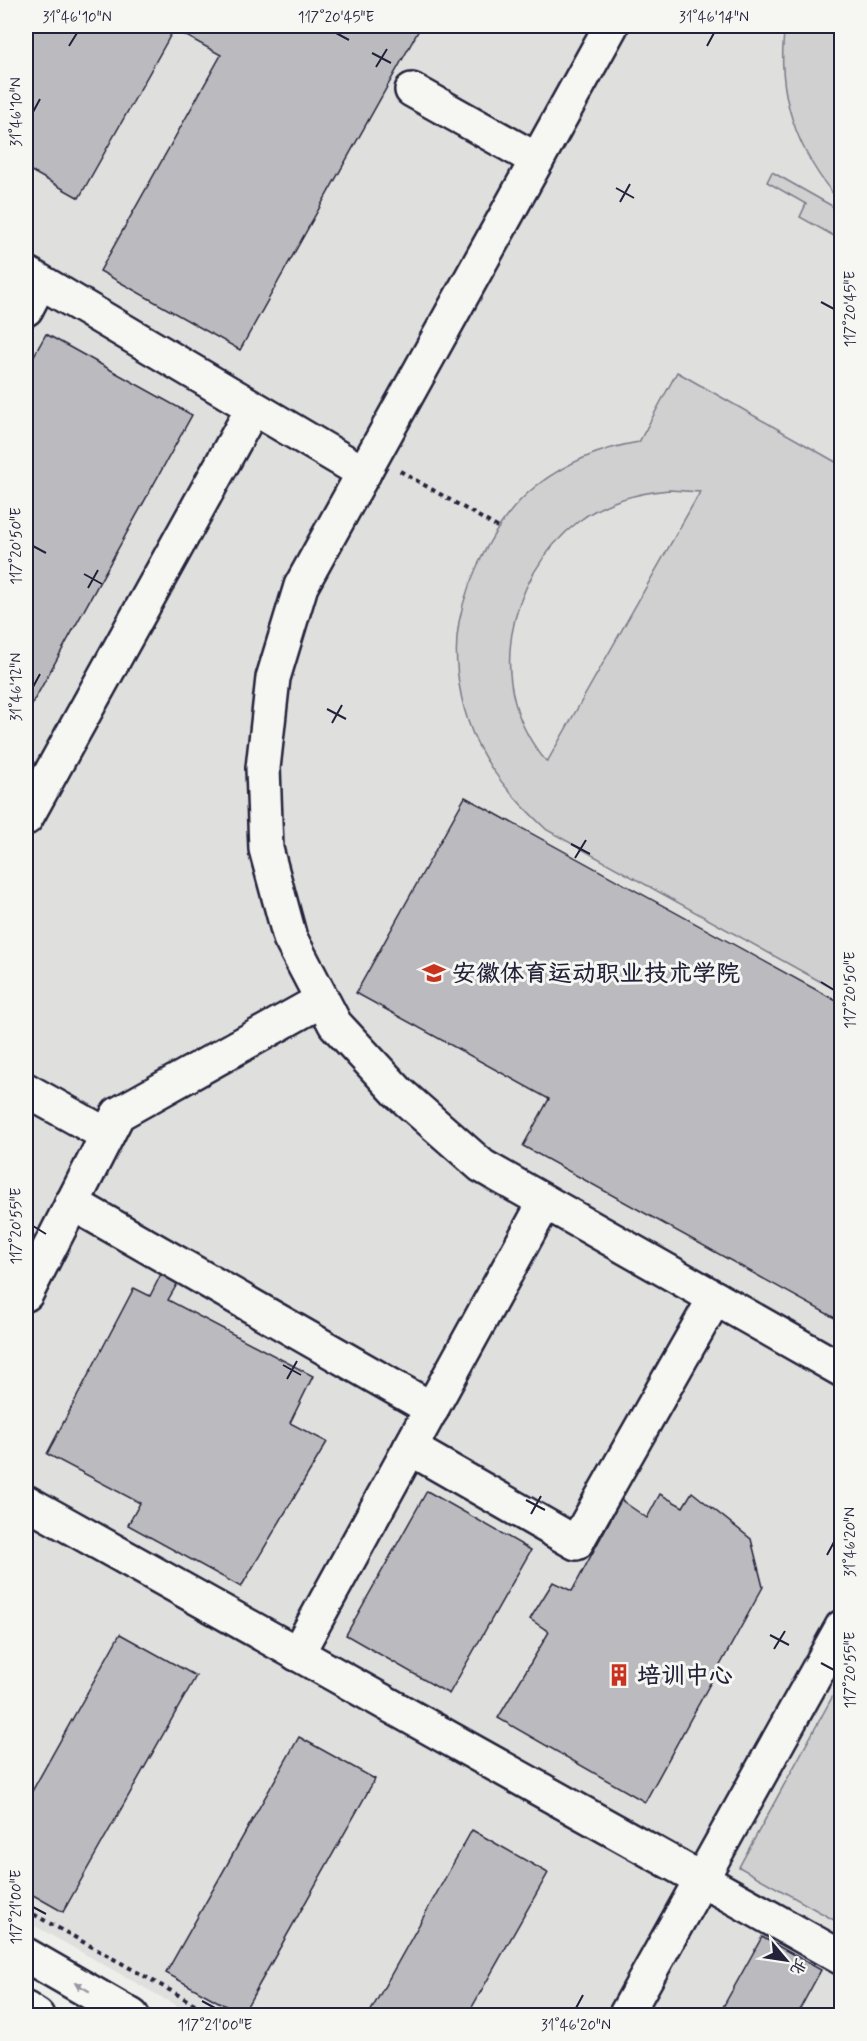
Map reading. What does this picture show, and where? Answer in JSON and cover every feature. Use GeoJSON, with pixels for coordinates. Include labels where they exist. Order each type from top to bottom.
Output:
{"type":"FeatureCollection","features":[{"type":"Feature","properties":{"kind":"street"},"geometry":{"type":"LineString","coordinates":[[611,26],[301,586],[273,678],[263,768],[266,849],[290,938],[335,1024],[398,1092],[482,1166],[842,1370]]}},
{"type":"Feature","properties":{"kind":"street"},"geometry":{"type":"LineString","coordinates":[[412,90],[537,160]]}},
{"type":"Feature","properties":{"kind":"street"},"geometry":{"type":"LineString","coordinates":[[30,288],[253,408],[369,464]]}},
{"type":"Feature","properties":{"kind":"street"},"geometry":{"type":"LineString","coordinates":[[26,818],[253,408]]}},
{"type":"Feature","properties":{"kind":"street"},"geometry":{"type":"LineString","coordinates":[[26,1294],[117,1114],[322,1000]]}},
{"type":"Feature","properties":{"kind":"street"},"geometry":{"type":"LineString","coordinates":[[26,1090],[106,1135]]}},
{"type":"Feature","properties":{"kind":"street"},"geometry":{"type":"LineString","coordinates":[[297,1654],[545,1202]]}},
{"type":"Feature","properties":{"kind":"street"},"geometry":{"type":"LineString","coordinates":[[72,1203],[432,1409]]}},
{"type":"Feature","properties":{"kind":"street"},"geometry":{"type":"LineString","coordinates":[[410,1448],[576,1543],[715,1298]]}},
{"type":"Feature","properties":{"kind":"street"},"geometry":{"type":"LineString","coordinates":[[26,1502],[842,1958]]}},
{"type":"Feature","properties":{"kind":"street"},"geometry":{"type":"LineString","coordinates":[[625,2016],[842,1627]]}},
{"type":"Feature","properties":{"kind":"street"},"geometry":{"type":"LineString","coordinates":[[26,1955],[132,2016]]}},
{"type":"Feature","properties":{"kind":"street"},"geometry":{"type":"LineString","coordinates":[[26,2009],[37,2016]]}},
{"type":"Feature","properties":{"kind":"path"},"geometry":{"type":"LineString","coordinates":[[369,464],[499,528]]}},
{"type":"Feature","properties":{"kind":"path"},"geometry":{"type":"LineString","coordinates":[[26,1910],[216,2016]]}},
{"type":"Feature","properties":{"kind":"shaded area","name":"安徽体育运动职业技术学院"},"geometry":{"type":"Polygon","coordinates":[[[26,26],[841,26],[841,2015],[193,2015],[26,1921],[26,26]]]}},
{"type":"Feature","properties":{"kind":"shaded area"},"geometry":{"type":"Polygon","coordinates":[[[785,26],[839,26],[835,69],[841,105],[841,203],[812,164],[793,121],[783,75],[785,26]]]}},
{"type":"Feature","properties":{"kind":"shaded area"},"geometry":{"type":"Polygon","coordinates":[[[772,172],[841,211],[841,240],[800,217],[806,204],[767,182],[772,172]]]}},
{"type":"Feature","properties":{"kind":"shaded area"},"geometry":{"type":"Polygon","coordinates":[[[677,372],[841,465],[841,993],[547,830],[500,780],[482,753],[468,721],[458,672],[457,634],[469,585],[497,530],[522,499],[559,470],[598,452],[639,442],[677,372]],[[657,491],[610,503],[579,521],[554,544],[534,572],[520,603],[512,636],[510,669],[515,702],[527,733],[547,762],[700,492],[657,491]]]}},
{"type":"Feature","properties":{"kind":"shaded area"},"geometry":{"type":"Polygon","coordinates":[[[841,1681],[841,1924],[739,1867],[841,1681]]]}},
{"type":"Feature","properties":{"kind":"building"},"geometry":{"type":"Polygon","coordinates":[[[26,26],[421,26],[240,350],[100,271],[221,55],[174,29],[79,198],[26,168],[26,26]]]}},
{"type":"Feature","properties":{"kind":"building"},"geometry":{"type":"Polygon","coordinates":[[[46,334],[192,415],[26,715],[26,370],[46,334]]]}},
{"type":"Feature","properties":{"kind":"building"},"geometry":{"type":"Polygon","coordinates":[[[465,797],[842,1004],[842,1322],[523,1146],[549,1099],[356,993],[465,797]]]}},
{"type":"Feature","properties":{"kind":"building"},"geometry":{"type":"Polygon","coordinates":[[[163,1270],[180,1279],[168,1300],[313,1376],[290,1423],[327,1442],[241,1587],[128,1525],[140,1503],[47,1454],[134,1288],[150,1296],[163,1270]]]}},
{"type":"Feature","properties":{"kind":"building"},"geometry":{"type":"Polygon","coordinates":[[[427,1491],[531,1550],[449,1694],[346,1635],[427,1491]]]}},
{"type":"Feature","properties":{"kind":"building","name":"培训中心"},"geometry":{"type":"Polygon","coordinates":[[[692,1492],[751,1539],[763,1587],[645,1802],[498,1718],[549,1632],[530,1619],[553,1582],[572,1591],[621,1500],[647,1518],[660,1494],[683,1507],[692,1492]]]}},
{"type":"Feature","properties":{"kind":"building"},"geometry":{"type":"Polygon","coordinates":[[[120,1634],[196,1676],[63,1912],[26,1891],[26,1802],[120,1634]]]}},
{"type":"Feature","properties":{"kind":"building"},"geometry":{"type":"Polygon","coordinates":[[[299,1737],[375,1779],[242,2015],[166,1973],[299,1737]]]}},
{"type":"Feature","properties":{"kind":"building"},"geometry":{"type":"Polygon","coordinates":[[[472,1830],[548,1873],[467,2016],[368,2016],[472,1830]]]}},
{"type":"Feature","properties":{"kind":"building"},"geometry":{"type":"Polygon","coordinates":[[[762,1937],[821,1970],[796,2016],[718,2016],[762,1937]]]}},
{"type":"Feature","properties":{"kind":"place","name":"安徽体育运动职业技术学院"},"geometry":{"type":"Point","coordinates":[434,973]}},
{"type":"Feature","properties":{"kind":"place","name":"培训中心"},"geometry":{"type":"Point","coordinates":[619,1675]}}]}
